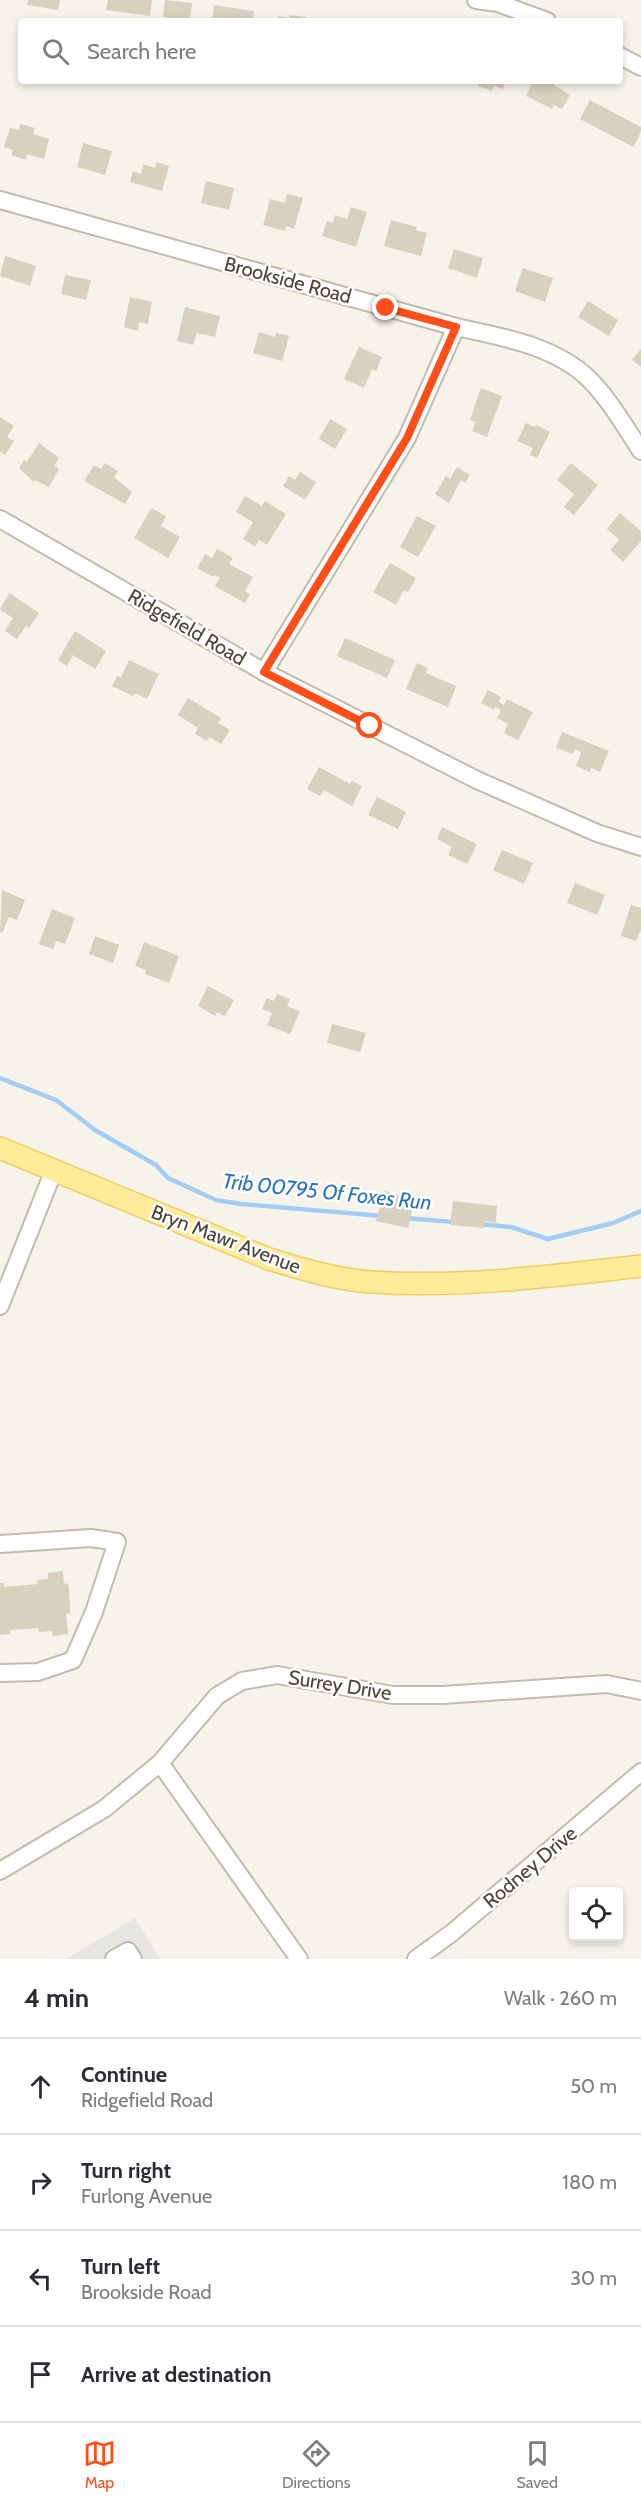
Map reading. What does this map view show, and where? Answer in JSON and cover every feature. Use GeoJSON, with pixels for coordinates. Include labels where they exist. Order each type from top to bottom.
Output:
{"type":"FeatureCollection","features":[{"type":"Feature","properties":{"kind":"main road","name":"Bryn Mawr Avenue"},"geometry":{"type":"LineString","coordinates":[[0,1148],[269,1259],[315,1272],[370,1282],[430,1283],[518,1279],[641,1266]]}},
{"type":"Feature","properties":{"kind":"street"},"geometry":{"type":"LineString","coordinates":[[476,0],[498,3],[539,18]]}},
{"type":"Feature","properties":{"kind":"street"},"geometry":{"type":"LineString","coordinates":[[623,58],[641,67]]}},
{"type":"Feature","properties":{"kind":"street","name":"Brookside Road"},"geometry":{"type":"LineString","coordinates":[[0,200],[456,327],[520,342],[553,355],[577,369],[590,380],[611,406],[641,451]]}},
{"type":"Feature","properties":{"kind":"street"},"geometry":{"type":"LineString","coordinates":[[264,672],[407,438],[456,327]]}},
{"type":"Feature","properties":{"kind":"street","name":"Ridgefield Road"},"geometry":{"type":"LineString","coordinates":[[0,519],[264,672],[477,780],[597,833],[641,847]]}},
{"type":"Feature","properties":{"kind":"street"},"geometry":{"type":"LineString","coordinates":[[0,1306],[54,1170]]}},
{"type":"Feature","properties":{"kind":"street"},"geometry":{"type":"LineString","coordinates":[[0,1544],[91,1538],[117,1542],[94,1612],[73,1660],[38,1672],[0,1673]]}},
{"type":"Feature","properties":{"kind":"street","name":"Surrey Drive"},"geometry":{"type":"LineString","coordinates":[[0,1871],[104,1809],[160,1763],[217,1696],[242,1681],[278,1675],[393,1695],[443,1695],[607,1684],[641,1691]]}},
{"type":"Feature","properties":{"kind":"street"},"geometry":{"type":"LineString","coordinates":[[160,1763],[298,1959]]}},
{"type":"Feature","properties":{"kind":"street","name":"Rodney Drive"},"geometry":{"type":"LineString","coordinates":[[416,1959],[453,1932],[641,1772]]}},
{"type":"Feature","properties":{"kind":"street"},"geometry":{"type":"LineString","coordinates":[[114,1959],[128,1951],[133,1959]]}},
{"type":"Feature","properties":{"kind":"shaded area"},"geometry":{"type":"Polygon","coordinates":[[[135,1918],[160,1959],[66,1959],[135,1918]]]}},
{"type":"Feature","properties":{"kind":"building"},"geometry":{"type":"Polygon","coordinates":[[[28,0],[60,0],[58,10],[27,5],[28,0]]]}},
{"type":"Feature","properties":{"kind":"building"},"geometry":{"type":"Polygon","coordinates":[[[108,0],[152,0],[150,16],[106,10],[108,0]]]}},
{"type":"Feature","properties":{"kind":"building"},"geometry":{"type":"Polygon","coordinates":[[[165,0],[192,3],[190,18],[163,17],[165,0]]]}},
{"type":"Feature","properties":{"kind":"building"},"geometry":{"type":"Polygon","coordinates":[[[214,5],[254,11],[253,18],[212,18],[214,5]]]}},
{"type":"Feature","properties":{"kind":"building"},"geometry":{"type":"Polygon","coordinates":[[[289,15],[306,17],[306,18],[289,18],[289,15]]]}},
{"type":"Feature","properties":{"kind":"building"},"geometry":{"type":"Polygon","coordinates":[[[479,84],[505,84],[503,89],[494,86],[492,91],[478,86],[479,84]]]}},
{"type":"Feature","properties":{"kind":"building"},"geometry":{"type":"Polygon","coordinates":[[[532,84],[553,84],[570,95],[562,109],[554,105],[552,109],[526,96],[532,84]]]}},
{"type":"Feature","properties":{"kind":"building"},"geometry":{"type":"Polygon","coordinates":[[[590,100],[641,127],[641,132],[633,147],[580,119],[590,100]]]}},
{"type":"Feature","properties":{"kind":"building"},"geometry":{"type":"Polygon","coordinates":[[[20,124],[35,128],[33,134],[49,139],[44,159],[27,154],[26,160],[11,155],[13,150],[4,147],[10,128],[19,130],[20,124]]]}},
{"type":"Feature","properties":{"kind":"building"},"geometry":{"type":"Polygon","coordinates":[[[83,143],[112,151],[105,175],[77,167],[83,143]]]}},
{"type":"Feature","properties":{"kind":"building"},"geometry":{"type":"Polygon","coordinates":[[[156,162],[169,166],[162,191],[130,182],[133,171],[141,174],[143,164],[155,168],[156,162]]]}},
{"type":"Feature","properties":{"kind":"building"},"geometry":{"type":"Polygon","coordinates":[[[206,181],[234,188],[229,210],[201,203],[206,181]]]}},
{"type":"Feature","properties":{"kind":"building"},"geometry":{"type":"Polygon","coordinates":[[[287,194],[303,198],[294,229],[286,226],[285,231],[263,225],[270,199],[285,203],[287,194]]]}},
{"type":"Feature","properties":{"kind":"building"},"geometry":{"type":"Polygon","coordinates":[[[351,207],[367,212],[356,247],[322,236],[327,221],[333,223],[335,215],[347,219],[351,207]]]}},
{"type":"Feature","properties":{"kind":"building"},"geometry":{"type":"Polygon","coordinates":[[[391,220],[417,227],[416,230],[427,233],[421,256],[384,246],[391,220]]]}},
{"type":"Feature","properties":{"kind":"building"},"geometry":{"type":"Polygon","coordinates":[[[454,249],[483,258],[477,278],[448,268],[454,249]]]}},
{"type":"Feature","properties":{"kind":"building"},"geometry":{"type":"Polygon","coordinates":[[[5,256],[36,266],[30,286],[0,276],[5,256]]]}},
{"type":"Feature","properties":{"kind":"building"},"geometry":{"type":"Polygon","coordinates":[[[523,268],[553,278],[545,302],[515,291],[523,268]]]}},
{"type":"Feature","properties":{"kind":"building"},"geometry":{"type":"Polygon","coordinates":[[[65,275],[91,280],[86,300],[61,294],[65,275]]]}},
{"type":"Feature","properties":{"kind":"building"},"geometry":{"type":"Polygon","coordinates":[[[130,297],[152,302],[148,324],[139,322],[138,331],[124,327],[130,297]]]}},
{"type":"Feature","properties":{"kind":"building"},"geometry":{"type":"Polygon","coordinates":[[[588,301],[618,320],[609,336],[578,317],[588,301]]]}},
{"type":"Feature","properties":{"kind":"building"},"geometry":{"type":"Polygon","coordinates":[[[185,307],[220,316],[215,337],[197,333],[193,345],[177,341],[185,307]]]}},
{"type":"Feature","properties":{"kind":"building"},"geometry":{"type":"Polygon","coordinates":[[[259,332],[275,337],[276,333],[289,336],[282,361],[253,353],[259,332]]]}},
{"type":"Feature","properties":{"kind":"building"},"geometry":{"type":"Polygon","coordinates":[[[359,347],[382,357],[376,371],[372,369],[364,388],[344,379],[359,347]]]}},
{"type":"Feature","properties":{"kind":"building"},"geometry":{"type":"Polygon","coordinates":[[[641,349],[641,367],[632,360],[641,349]]]}},
{"type":"Feature","properties":{"kind":"building"},"geometry":{"type":"Polygon","coordinates":[[[481,388],[502,396],[487,437],[472,431],[476,422],[470,420],[481,388]]]}},
{"type":"Feature","properties":{"kind":"building"},"geometry":{"type":"Polygon","coordinates":[[[0,417],[14,426],[7,437],[14,441],[5,455],[0,451],[0,417]]]}},
{"type":"Feature","properties":{"kind":"building"},"geometry":{"type":"Polygon","coordinates":[[[330,419],[347,429],[335,449],[319,439],[330,419]]]}},
{"type":"Feature","properties":{"kind":"building"},"geometry":{"type":"Polygon","coordinates":[[[526,423],[550,432],[537,458],[530,455],[533,448],[517,441],[526,423]]]}},
{"type":"Feature","properties":{"kind":"building"},"geometry":{"type":"Polygon","coordinates":[[[39,443],[59,458],[54,466],[59,469],[49,487],[35,480],[34,482],[19,468],[24,460],[27,462],[39,443]]]}},
{"type":"Feature","properties":{"kind":"building"},"geometry":{"type":"Polygon","coordinates":[[[105,463],[118,471],[114,477],[132,492],[125,504],[84,481],[94,465],[101,469],[105,463]]]}},
{"type":"Feature","properties":{"kind":"building"},"geometry":{"type":"Polygon","coordinates":[[[571,463],[598,485],[574,515],[564,507],[574,494],[557,480],[571,463]]]}},
{"type":"Feature","properties":{"kind":"building"},"geometry":{"type":"Polygon","coordinates":[[[457,467],[470,475],[465,483],[461,480],[449,503],[435,494],[446,476],[450,479],[457,467]]]}},
{"type":"Feature","properties":{"kind":"building"},"geometry":{"type":"Polygon","coordinates":[[[300,472],[316,482],[305,500],[283,486],[289,476],[295,480],[300,472]]]}},
{"type":"Feature","properties":{"kind":"building"},"geometry":{"type":"Polygon","coordinates":[[[245,496],[262,506],[265,501],[286,514],[267,545],[259,540],[255,547],[243,539],[253,522],[236,512],[245,496]]]}},
{"type":"Feature","properties":{"kind":"building"},"geometry":{"type":"Polygon","coordinates":[[[151,508],[166,516],[161,526],[180,537],[168,558],[134,538],[151,508]]]}},
{"type":"Feature","properties":{"kind":"building"},"geometry":{"type":"Polygon","coordinates":[[[620,513],[641,531],[641,541],[623,562],[610,550],[619,540],[607,529],[620,513]]]}},
{"type":"Feature","properties":{"kind":"building"},"geometry":{"type":"Polygon","coordinates":[[[417,516],[436,526],[418,557],[400,547],[417,516]]]}},
{"type":"Feature","properties":{"kind":"building"},"geometry":{"type":"Polygon","coordinates":[[[217,549],[233,558],[229,564],[253,577],[245,591],[250,594],[245,603],[215,586],[220,578],[214,575],[213,577],[197,568],[205,554],[212,558],[217,549]]]}},
{"type":"Feature","properties":{"kind":"building"},"geometry":{"type":"Polygon","coordinates":[[[390,563],[416,578],[408,592],[404,590],[396,605],[373,592],[390,563]]]}},
{"type":"Feature","properties":{"kind":"building"},"geometry":{"type":"Polygon","coordinates":[[[9,593],[39,613],[29,628],[26,626],[17,639],[5,631],[13,618],[0,610],[9,593]]]}},
{"type":"Feature","properties":{"kind":"building"},"geometry":{"type":"Polygon","coordinates":[[[75,631],[106,651],[95,669],[73,655],[67,666],[58,660],[75,631]]]}},
{"type":"Feature","properties":{"kind":"building"},"geometry":{"type":"Polygon","coordinates":[[[345,638],[395,660],[387,678],[337,656],[345,638]]]}},
{"type":"Feature","properties":{"kind":"building"},"geometry":{"type":"Polygon","coordinates":[[[129,660],[159,674],[147,699],[135,693],[133,696],[112,686],[117,676],[121,677],[129,660]]]}},
{"type":"Feature","properties":{"kind":"building"},"geometry":{"type":"Polygon","coordinates":[[[417,663],[428,668],[426,673],[456,686],[448,707],[406,689],[417,663]]]}},
{"type":"Feature","properties":{"kind":"building"},"geometry":{"type":"Polygon","coordinates":[[[488,690],[501,697],[499,702],[504,705],[507,699],[533,712],[518,740],[504,733],[508,724],[497,718],[501,710],[495,707],[494,710],[481,703],[488,690]]]}},
{"type":"Feature","properties":{"kind":"building"},"geometry":{"type":"Polygon","coordinates":[[[188,698],[221,718],[218,723],[230,730],[221,744],[209,737],[207,741],[195,734],[198,728],[178,715],[188,698]]]}},
{"type":"Feature","properties":{"kind":"building"},"geometry":{"type":"Polygon","coordinates":[[[562,732],[609,751],[600,772],[591,768],[590,772],[576,766],[581,752],[575,749],[573,754],[556,748],[562,732]]]}},
{"type":"Feature","properties":{"kind":"building"},"geometry":{"type":"Polygon","coordinates":[[[319,767],[350,784],[352,781],[362,786],[352,806],[324,790],[320,796],[307,789],[319,767]]]}},
{"type":"Feature","properties":{"kind":"building"},"geometry":{"type":"Polygon","coordinates":[[[377,797],[406,812],[398,829],[368,815],[377,797]]]}},
{"type":"Feature","properties":{"kind":"building"},"geometry":{"type":"Polygon","coordinates":[[[442,827],[477,844],[467,864],[448,855],[452,847],[437,839],[442,827]]]}},
{"type":"Feature","properties":{"kind":"building"},"geometry":{"type":"Polygon","coordinates":[[[502,850],[533,863],[524,884],[493,870],[502,850]]]}},
{"type":"Feature","properties":{"kind":"building"},"geometry":{"type":"Polygon","coordinates":[[[575,883],[605,895],[597,915],[567,903],[575,883]]]}},
{"type":"Feature","properties":{"kind":"building"},"geometry":{"type":"Polygon","coordinates":[[[2,890],[25,900],[17,920],[9,917],[2,933],[0,932],[2,890]]]}},
{"type":"Feature","properties":{"kind":"building"},"geometry":{"type":"Polygon","coordinates":[[[631,905],[641,908],[641,930],[636,941],[621,936],[631,905]]]}},
{"type":"Feature","properties":{"kind":"building"},"geometry":{"type":"Polygon","coordinates":[[[52,909],[75,918],[65,944],[56,941],[53,949],[39,944],[52,909]]]}},
{"type":"Feature","properties":{"kind":"building"},"geometry":{"type":"Polygon","coordinates":[[[95,936],[119,945],[113,963],[89,954],[95,936]]]}},
{"type":"Feature","properties":{"kind":"building"},"geometry":{"type":"Polygon","coordinates":[[[144,942],[179,956],[169,983],[145,974],[146,970],[135,966],[144,942]]]}},
{"type":"Feature","properties":{"kind":"building"},"geometry":{"type":"Polygon","coordinates":[[[208,986],[234,1000],[225,1016],[217,1012],[215,1016],[198,1006],[208,986]]]}},
{"type":"Feature","properties":{"kind":"building"},"geometry":{"type":"Polygon","coordinates":[[[277,994],[290,999],[287,1006],[300,1011],[290,1034],[267,1025],[272,1013],[262,1009],[267,998],[274,1001],[277,994]]]}},
{"type":"Feature","properties":{"kind":"building"},"geometry":{"type":"Polygon","coordinates":[[[332,1024],[366,1033],[360,1052],[327,1043],[332,1024]]]}},
{"type":"Feature","properties":{"kind":"building"},"geometry":{"type":"Polygon","coordinates":[[[384,1191],[415,1199],[408,1228],[376,1221],[384,1191]]]}},
{"type":"Feature","properties":{"kind":"building"},"geometry":{"type":"Polygon","coordinates":[[[453,1201],[497,1206],[496,1223],[485,1221],[484,1228],[450,1225],[453,1201]]]}},
{"type":"Feature","properties":{"kind":"building"},"geometry":{"type":"Polygon","coordinates":[[[63,1571],[64,1583],[69,1585],[70,1613],[66,1614],[68,1634],[53,1636],[52,1631],[39,1632],[38,1628],[10,1630],[11,1634],[0,1635],[0,1583],[4,1583],[4,1587],[38,1584],[37,1580],[48,1579],[48,1573],[63,1571]]]}},
{"type":"Feature","properties":{"kind":"waterway","name":"Trib 00795 Of Foxes Run"},"geometry":{"type":"LineString","coordinates":[[0,1078],[56,1100],[95,1130],[156,1165],[168,1178],[216,1200],[382,1216]]}},
{"type":"Feature","properties":{"kind":"waterway","name":"Trib 00795 Of Foxes Run"},"geometry":{"type":"LineString","coordinates":[[480,1224],[511,1227],[548,1239],[613,1223],[641,1211]]}},
{"type":"Feature","properties":{"kind":"waterway","name":"Trib 00795 Of Foxes Run"},"geometry":{"type":"LineString","coordinates":[[405,1218],[454,1222]]}},
{"type":"Feature","properties":{"kind":"route"},"geometry":{"type":"LineString","coordinates":[[370,726],[264,672],[407,438],[456,327],[386,308]]}}]}
